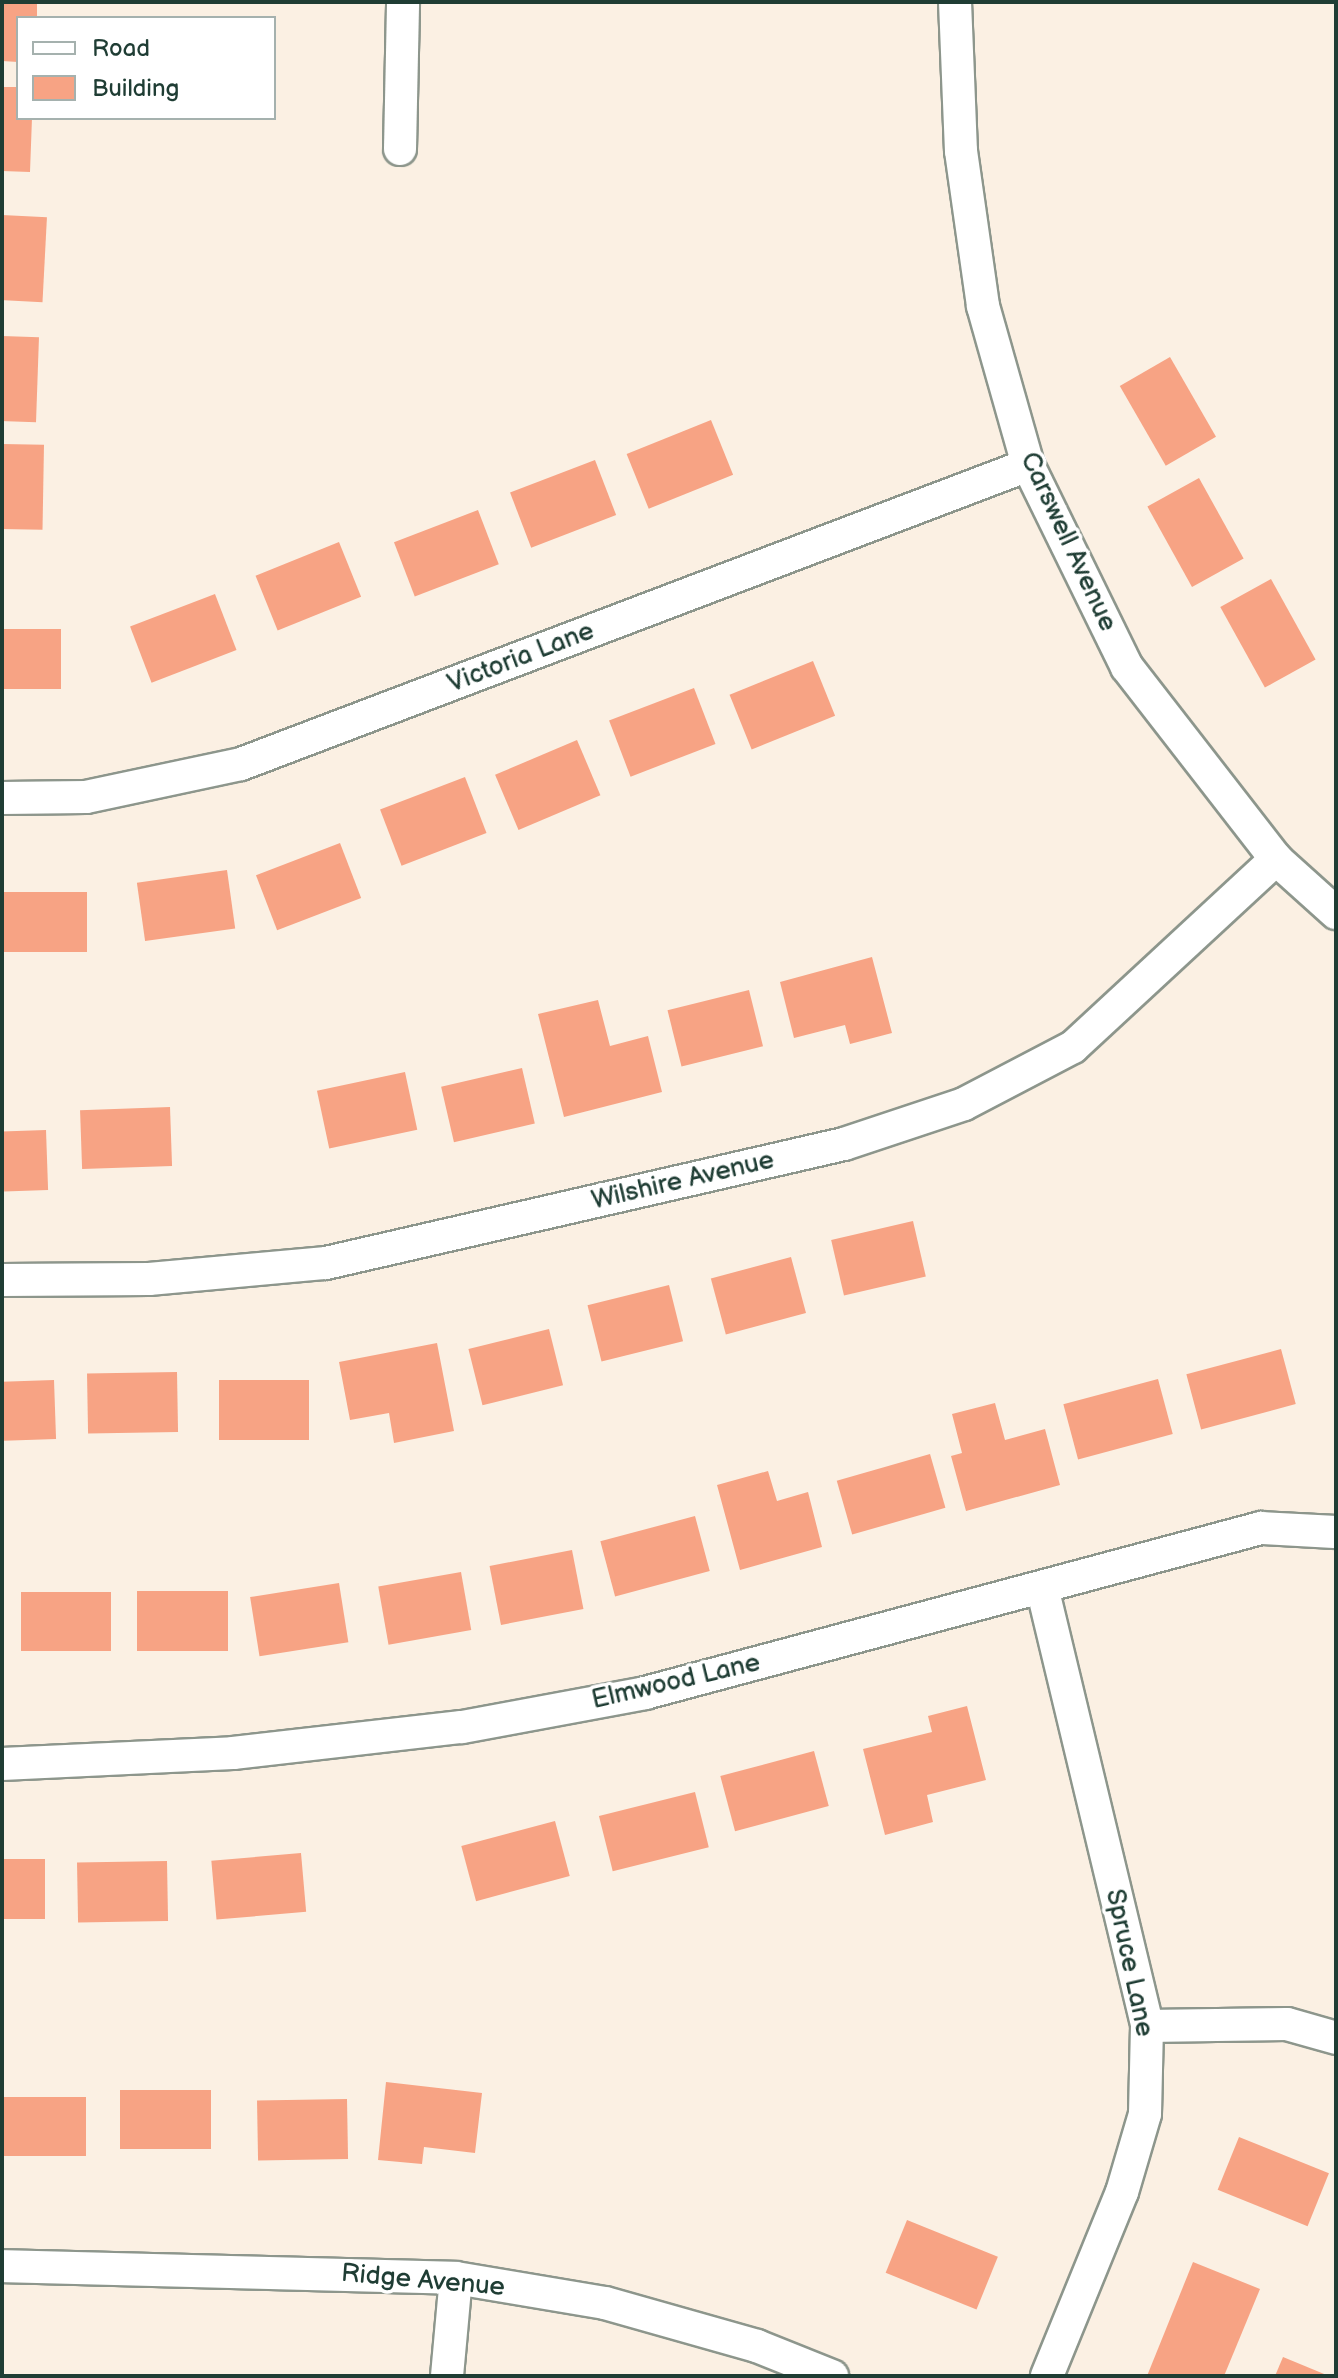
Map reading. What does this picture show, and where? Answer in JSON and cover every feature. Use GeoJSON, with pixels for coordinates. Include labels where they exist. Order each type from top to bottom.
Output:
{"type":"FeatureCollection","features":[{"type":"Feature","properties":{"kind":"street"},"geometry":{"type":"LineString","coordinates":[[400,149],[403,2]]}},
{"type":"Feature","properties":{"kind":"street","name":"Carswell Avenue"},"geometry":{"type":"LineString","coordinates":[[955,2],[961,151],[983,306],[1028,465],[1127,667],[1276,859],[1336,913]]}},
{"type":"Feature","properties":{"kind":"street","name":"Victoria Lane"},"geometry":{"type":"LineString","coordinates":[[2,798],[86,797],[241,764],[1028,465]]}},
{"type":"Feature","properties":{"kind":"street","name":"Wilshire Avenue"},"geometry":{"type":"LineString","coordinates":[[2,1280],[149,1279],[326,1263],[844,1144],[964,1104],[1073,1047],[1276,859]]}},
{"type":"Feature","properties":{"kind":"street","name":"Elmwood Lane"},"geometry":{"type":"LineString","coordinates":[[2,1764],[233,1753],[462,1727],[645,1693],[1261,1528],[1336,1532]]}},
{"type":"Feature","properties":{"kind":"street","name":"Spruce Lane"},"geometry":{"type":"LineString","coordinates":[[1042,1587],[1147,2026],[1145,2114],[1047,2376]]}},
{"type":"Feature","properties":{"kind":"street"},"geometry":{"type":"LineString","coordinates":[[1147,2026],[1287,2024],[1336,2038]]}},
{"type":"Feature","properties":{"kind":"street","name":"Ridge Avenue"},"geometry":{"type":"LineString","coordinates":[[2,2266],[456,2278],[605,2303],[757,2346],[832,2376]]}},
{"type":"Feature","properties":{"kind":"street"},"geometry":{"type":"LineString","coordinates":[[447,2376],[456,2278]]}},
{"type":"Feature","properties":{"kind":"building"},"geometry":{"type":"Polygon","coordinates":[[[2,2],[37,2],[37,16],[16,16],[16,62],[2,61],[2,2]]]}},
{"type":"Feature","properties":{"kind":"building"},"geometry":{"type":"Polygon","coordinates":[[[2,87],[16,87],[16,120],[32,120],[30,172],[2,171],[2,87]]]}},
{"type":"Feature","properties":{"kind":"building"},"geometry":{"type":"Polygon","coordinates":[[[2,215],[47,217],[42,302],[2,300],[2,215]]]}},
{"type":"Feature","properties":{"kind":"building"},"geometry":{"type":"Polygon","coordinates":[[[2,336],[39,337],[36,422],[2,421],[2,336]]]}},
{"type":"Feature","properties":{"kind":"building"},"geometry":{"type":"Polygon","coordinates":[[[1170,357],[1216,437],[1166,466],[1120,386],[1170,357]]]}},
{"type":"Feature","properties":{"kind":"building"},"geometry":{"type":"Polygon","coordinates":[[[711,420],[733,475],[649,509],[627,454],[711,420]]]}},
{"type":"Feature","properties":{"kind":"building"},"geometry":{"type":"Polygon","coordinates":[[[2,444],[44,445],[43,530],[2,529],[2,444]]]}},
{"type":"Feature","properties":{"kind":"building"},"geometry":{"type":"Polygon","coordinates":[[[595,460],[616,515],[531,548],[510,493],[595,460]]]}},
{"type":"Feature","properties":{"kind":"building"},"geometry":{"type":"Polygon","coordinates":[[[1199,478],[1244,558],[1192,587],[1147,507],[1199,478]]]}},
{"type":"Feature","properties":{"kind":"building"},"geometry":{"type":"Polygon","coordinates":[[[478,510],[499,564],[415,596],[394,542],[478,510]]]}},
{"type":"Feature","properties":{"kind":"building"},"geometry":{"type":"Polygon","coordinates":[[[339,542],[361,597],[278,630],[256,576],[339,542]]]}},
{"type":"Feature","properties":{"kind":"building"},"geometry":{"type":"Polygon","coordinates":[[[1271,579],[1316,659],[1265,688],[1220,607],[1271,579]]]}},
{"type":"Feature","properties":{"kind":"building"},"geometry":{"type":"Polygon","coordinates":[[[215,594],[237,650],[152,683],[130,627],[215,594]]]}},
{"type":"Feature","properties":{"kind":"building"},"geometry":{"type":"Polygon","coordinates":[[[2,629],[61,629],[61,689],[2,689],[2,629]]]}},
{"type":"Feature","properties":{"kind":"building"},"geometry":{"type":"Polygon","coordinates":[[[813,661],[835,716],[752,749],[730,695],[813,661]]]}},
{"type":"Feature","properties":{"kind":"building"},"geometry":{"type":"Polygon","coordinates":[[[694,688],[716,744],[631,777],[609,721],[694,688]]]}},
{"type":"Feature","properties":{"kind":"building"},"geometry":{"type":"Polygon","coordinates":[[[577,740],[600,795],[519,830],[495,775],[577,740]]]}},
{"type":"Feature","properties":{"kind":"building"},"geometry":{"type":"Polygon","coordinates":[[[465,777],[487,833],[402,866],[380,810],[465,777]]]}},
{"type":"Feature","properties":{"kind":"building"},"geometry":{"type":"Polygon","coordinates":[[[340,843],[361,898],[277,930],[256,875],[340,843]]]}},
{"type":"Feature","properties":{"kind":"building"},"geometry":{"type":"Polygon","coordinates":[[[227,870],[235,928],[145,941],[137,883],[227,870]]]}},
{"type":"Feature","properties":{"kind":"building"},"geometry":{"type":"Polygon","coordinates":[[[2,892],[87,892],[87,952],[2,952],[2,892]]]}},
{"type":"Feature","properties":{"kind":"building"},"geometry":{"type":"Polygon","coordinates":[[[872,957],[892,1033],[850,1044],[845,1025],[794,1038],[780,982],[872,957]]]}},
{"type":"Feature","properties":{"kind":"building"},"geometry":{"type":"Polygon","coordinates":[[[749,990],[763,1046],[682,1067],[667,1010],[749,990]]]}},
{"type":"Feature","properties":{"kind":"building"},"geometry":{"type":"Polygon","coordinates":[[[598,1000],[610,1046],[648,1036],[662,1092],[564,1117],[538,1014],[598,1000]]]}},
{"type":"Feature","properties":{"kind":"building"},"geometry":{"type":"Polygon","coordinates":[[[522,1068],[535,1124],[454,1142],[441,1087],[522,1068]]]}},
{"type":"Feature","properties":{"kind":"building"},"geometry":{"type":"Polygon","coordinates":[[[405,1072],[417,1130],[329,1148],[317,1091],[405,1072]]]}},
{"type":"Feature","properties":{"kind":"building"},"geometry":{"type":"Polygon","coordinates":[[[170,1107],[172,1166],[82,1169],[80,1110],[170,1107]]]}},
{"type":"Feature","properties":{"kind":"building"},"geometry":{"type":"Polygon","coordinates":[[[46,1130],[48,1190],[4,1191],[2,1132],[46,1130]]]}},
{"type":"Feature","properties":{"kind":"building"},"geometry":{"type":"Polygon","coordinates":[[[913,1221],[926,1277],[844,1295],[831,1240],[913,1221]]]}},
{"type":"Feature","properties":{"kind":"building"},"geometry":{"type":"Polygon","coordinates":[[[791,1257],[806,1313],[726,1335],[711,1278],[791,1257]]]}},
{"type":"Feature","properties":{"kind":"building"},"geometry":{"type":"Polygon","coordinates":[[[669,1285],[683,1341],[602,1362],[587,1305],[669,1285]]]}},
{"type":"Feature","properties":{"kind":"building"},"geometry":{"type":"Polygon","coordinates":[[[549,1329],[563,1385],[482,1405],[468,1349],[549,1329]]]}},
{"type":"Feature","properties":{"kind":"building"},"geometry":{"type":"Polygon","coordinates":[[[437,1343],[454,1431],[394,1443],[389,1413],[350,1420],[339,1362],[437,1343]]]}},
{"type":"Feature","properties":{"kind":"building"},"geometry":{"type":"Polygon","coordinates":[[[1281,1349],[1296,1404],[1201,1429],[1186,1374],[1281,1349]]]}},
{"type":"Feature","properties":{"kind":"building"},"geometry":{"type":"Polygon","coordinates":[[[177,1372],[178,1432],[88,1434],[87,1374],[177,1372]]]}},
{"type":"Feature","properties":{"kind":"building"},"geometry":{"type":"Polygon","coordinates":[[[1158,1379],[1173,1434],[1078,1459],[1063,1404],[1158,1379]]]}},
{"type":"Feature","properties":{"kind":"building"},"geometry":{"type":"Polygon","coordinates":[[[54,1380],[56,1439],[4,1441],[2,1382],[54,1380]]]}},
{"type":"Feature","properties":{"kind":"building"},"geometry":{"type":"Polygon","coordinates":[[[219,1380],[309,1380],[309,1440],[219,1440],[219,1380]]]}},
{"type":"Feature","properties":{"kind":"building"},"geometry":{"type":"Polygon","coordinates":[[[995,1403],[1005,1440],[1045,1429],[1060,1485],[966,1511],[951,1456],[962,1453],[952,1414],[995,1403]]]}},
{"type":"Feature","properties":{"kind":"building"},"geometry":{"type":"Polygon","coordinates":[[[930,1454],[945,1508],[852,1535],[837,1481],[930,1454]]]}},
{"type":"Feature","properties":{"kind":"building"},"geometry":{"type":"Polygon","coordinates":[[[768,1471],[777,1501],[808,1492],[822,1547],[740,1570],[717,1485],[768,1471]]]}},
{"type":"Feature","properties":{"kind":"building"},"geometry":{"type":"Polygon","coordinates":[[[695,1516],[710,1571],[615,1596],[600,1541],[695,1516]]]}},
{"type":"Feature","properties":{"kind":"building"},"geometry":{"type":"Polygon","coordinates":[[[572,1550],[583,1609],[501,1625],[490,1566],[572,1550]]]}},
{"type":"Feature","properties":{"kind":"building"},"geometry":{"type":"Polygon","coordinates":[[[461,1572],[471,1630],[389,1645],[378,1587],[461,1572]]]}},
{"type":"Feature","properties":{"kind":"building"},"geometry":{"type":"Polygon","coordinates":[[[339,1583],[348,1642],[259,1656],[250,1597],[339,1583]]]}},
{"type":"Feature","properties":{"kind":"building"},"geometry":{"type":"Polygon","coordinates":[[[137,1591],[228,1591],[228,1651],[137,1651],[137,1591]]]}},
{"type":"Feature","properties":{"kind":"building"},"geometry":{"type":"Polygon","coordinates":[[[21,1592],[111,1592],[111,1651],[21,1651],[21,1592]]]}},
{"type":"Feature","properties":{"kind":"building"},"geometry":{"type":"Polygon","coordinates":[[[967,1706],[986,1780],[927,1795],[933,1822],[885,1835],[863,1749],[932,1732],[928,1716],[967,1706]]]}},
{"type":"Feature","properties":{"kind":"building"},"geometry":{"type":"Polygon","coordinates":[[[814,1751],[829,1806],[735,1831],[720,1776],[814,1751]]]}},
{"type":"Feature","properties":{"kind":"building"},"geometry":{"type":"Polygon","coordinates":[[[695,1792],[709,1847],[613,1871],[599,1816],[695,1792]]]}},
{"type":"Feature","properties":{"kind":"building"},"geometry":{"type":"Polygon","coordinates":[[[555,1821],[570,1876],[476,1901],[461,1846],[555,1821]]]}},
{"type":"Feature","properties":{"kind":"building"},"geometry":{"type":"Polygon","coordinates":[[[301,1853],[306,1912],[216,1920],[211,1861],[301,1853]]]}},
{"type":"Feature","properties":{"kind":"building"},"geometry":{"type":"Polygon","coordinates":[[[2,1859],[45,1859],[45,1919],[2,1919],[2,1859]]]}},
{"type":"Feature","properties":{"kind":"building"},"geometry":{"type":"Polygon","coordinates":[[[167,1861],[168,1921],[78,1923],[77,1863],[167,1861]]]}},
{"type":"Feature","properties":{"kind":"building"},"geometry":{"type":"Polygon","coordinates":[[[386,2082],[482,2093],[475,2153],[424,2147],[422,2164],[378,2160],[386,2082]]]}},
{"type":"Feature","properties":{"kind":"building"},"geometry":{"type":"Polygon","coordinates":[[[120,2090],[211,2090],[211,2149],[120,2149],[120,2090]]]}},
{"type":"Feature","properties":{"kind":"building"},"geometry":{"type":"Polygon","coordinates":[[[2,2097],[86,2097],[86,2156],[2,2156],[2,2097]]]}},
{"type":"Feature","properties":{"kind":"building"},"geometry":{"type":"Polygon","coordinates":[[[347,2099],[348,2159],[258,2161],[257,2101],[347,2099]]]}},
{"type":"Feature","properties":{"kind":"building"},"geometry":{"type":"Polygon","coordinates":[[[1239,2137],[1329,2173],[1308,2226],[1218,2190],[1239,2137]]]}},
{"type":"Feature","properties":{"kind":"building"},"geometry":{"type":"Polygon","coordinates":[[[907,2220],[998,2257],[977,2310],[886,2273],[907,2220]]]}},
{"type":"Feature","properties":{"kind":"building"},"geometry":{"type":"Polygon","coordinates":[[[1193,2262],[1260,2289],[1224,2376],[1147,2376],[1193,2262]]]}},
{"type":"Feature","properties":{"kind":"building"},"geometry":{"type":"Polygon","coordinates":[[[1283,2357],[1329,2376],[1275,2376],[1283,2357]]]}}]}
